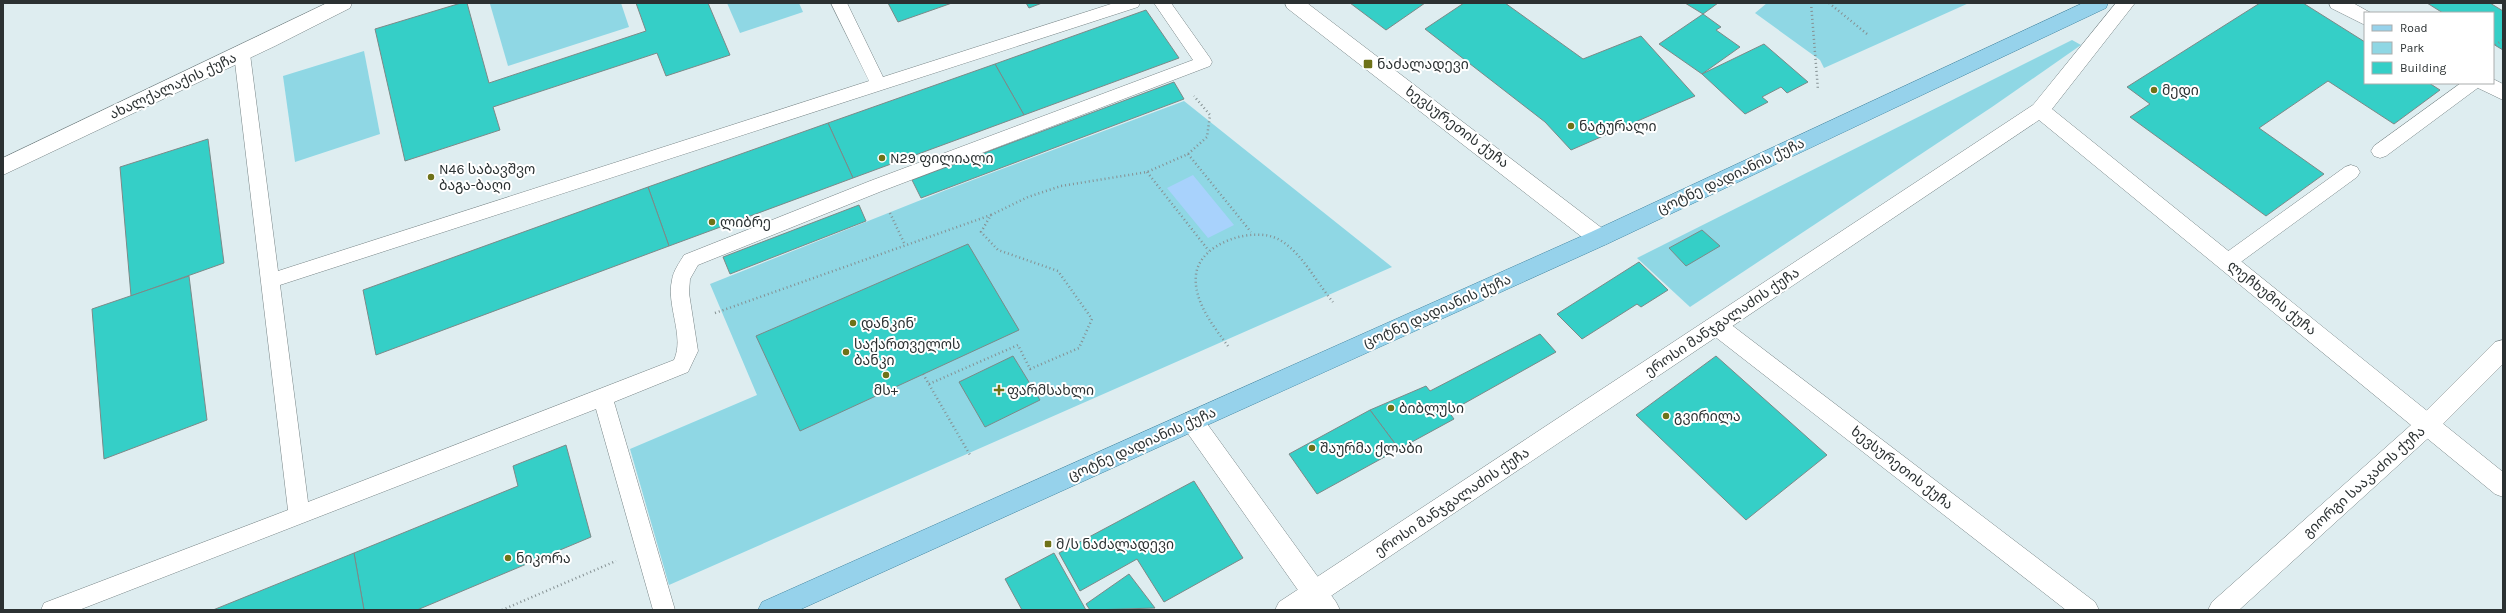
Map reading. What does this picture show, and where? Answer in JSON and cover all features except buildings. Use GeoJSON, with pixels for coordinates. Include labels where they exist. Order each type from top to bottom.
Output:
{"type":"FeatureCollection","features":[{"type":"Feature","properties":{"kind":"main road","name":"ცოტნე დადიანის ქუჩა"},"geometry":{"type":"LineString","coordinates":[[771,610],[1599,238],[2099,3]]}},
{"type":"Feature","properties":{"kind":"street","name":"ახალქალაქის ქუჩა"},"geometry":{"type":"LineString","coordinates":[[3,167],[242,54],[343,3]]}},
{"type":"Feature","properties":{"kind":"street","name":"ხევსურეთის ქუჩა"},"geometry":{"type":"LineString","coordinates":[[1294,3],[1599,238]]}},
{"type":"Feature","properties":{"kind":"street","name":"ეროსი მანჯგალაძის ქუჩა"},"geometry":{"type":"LineString","coordinates":[[1288,610],[1320,602],[1718,326],[2040,110],[2126,3]]}},
{"type":"Feature","properties":{"kind":"street"},"geometry":{"type":"LineString","coordinates":[[2338,3],[2364,17]]}},
{"type":"Feature","properties":{"kind":"street"},"geometry":{"type":"LineString","coordinates":[[2487,84],[2503,93]]}},
{"type":"Feature","properties":{"kind":"street","name":"ლეჩხუმის ქუჩა"},"geometry":{"type":"LineString","coordinates":[[2040,110],[2503,486]]}},
{"type":"Feature","properties":{"kind":"street","name":"ხევსურეთის ქუჩა"},"geometry":{"type":"LineString","coordinates":[[1718,326],[2086,610]]}},
{"type":"Feature","properties":{"kind":"street","name":"გიორგი სააკაძის ქუჩა"},"geometry":{"type":"LineString","coordinates":[[2221,610],[2428,424],[2503,349]]}},
{"type":"Feature","properties":{"kind":"street"},"geometry":{"type":"LineString","coordinates":[[1192,421],[1320,602]]}},
{"type":"Feature","properties":{"kind":"lane"},"geometry":{"type":"LineString","coordinates":[[839,3],[879,85]]}},
{"type":"Feature","properties":{"kind":"lane"},"geometry":{"type":"LineString","coordinates":[[269,281],[1132,3]]}},
{"type":"Feature","properties":{"kind":"lane"},"geometry":{"type":"LineString","coordinates":[[52,610],[660,376],[681,366],[688,351],[680,293],[681,279],[691,260],[876,186],[1204,62],[1162,3]]}},
{"type":"Feature","properties":{"kind":"lane"},"geometry":{"type":"LineString","coordinates":[[242,54],[299,515]]}},
{"type":"Feature","properties":{"kind":"lane"},"geometry":{"type":"LineString","coordinates":[[2380,151],[2473,84]]}},
{"type":"Feature","properties":{"kind":"lane"},"geometry":{"type":"LineString","coordinates":[[2227,262],[2351,172]]}},
{"type":"Feature","properties":{"kind":"lane"},"geometry":{"type":"LineString","coordinates":[[603,398],[664,610]]}},
{"type":"Feature","properties":{"kind":"path"},"geometry":{"type":"LineString","coordinates":[[1811,3],[1818,90]]}},
{"type":"Feature","properties":{"kind":"path"},"geometry":{"type":"LineString","coordinates":[[1829,3],[1867,34]]}},
{"type":"Feature","properties":{"kind":"path"},"geometry":{"type":"LineString","coordinates":[[2495,45],[2503,40]]}},
{"type":"Feature","properties":{"kind":"path"},"geometry":{"type":"LineString","coordinates":[[684,324],[991,215],[1028,197],[1061,186],[1148,172],[1188,154],[1207,137],[1210,115],[1174,73]]}},
{"type":"Feature","properties":{"kind":"path"},"geometry":{"type":"LineString","coordinates":[[1188,154],[1251,232]]}},
{"type":"Feature","properties":{"kind":"path"},"geometry":{"type":"LineString","coordinates":[[1148,172],[1209,251]]}},
{"type":"Feature","properties":{"kind":"path"},"geometry":{"type":"LineString","coordinates":[[887,207],[905,245]]}},
{"type":"Feature","properties":{"kind":"path"},"geometry":{"type":"LineString","coordinates":[[929,384],[1018,345],[1030,369],[1079,348],[1092,319],[1058,271],[998,250],[981,232],[991,215]]}},
{"type":"Feature","properties":{"kind":"path"},"geometry":{"type":"LineString","coordinates":[[1228,346],[1213,322],[1196,286],[1196,269],[1209,251],[1226,241],[1251,232],[1272,236],[1291,249],[1306,267],[1319,287],[1333,302]]}},
{"type":"Feature","properties":{"kind":"path"},"geometry":{"type":"LineString","coordinates":[[923,374],[970,455]]}},
{"type":"Feature","properties":{"kind":"path"},"geometry":{"type":"LineString","coordinates":[[502,610],[646,548]]}},
{"type":"Feature","properties":{"kind":"green space"},"geometry":{"type":"Polygon","coordinates":[[[621,3],[629,27],[508,66],[490,4],[621,3]]]}},
{"type":"Feature","properties":{"kind":"green space"},"geometry":{"type":"Polygon","coordinates":[[[727,3],[799,3],[803,12],[740,33],[727,3]]]}},
{"type":"Feature","properties":{"kind":"green space"},"geometry":{"type":"Polygon","coordinates":[[[1767,3],[1969,3],[1824,68],[1820,60],[1755,13],[1767,3]]]}},
{"type":"Feature","properties":{"kind":"green space"},"geometry":{"type":"Polygon","coordinates":[[[2072,40],[2081,45],[1992,107],[1690,307],[1637,258],[2072,40]]]}},
{"type":"Feature","properties":{"kind":"green space"},"geometry":{"type":"Polygon","coordinates":[[[364,51],[380,134],[295,162],[283,76],[364,51]]]}},
{"type":"Feature","properties":{"kind":"green space"},"geometry":{"type":"Polygon","coordinates":[[[1184,101],[1392,267],[669,585],[630,449],[757,395],[710,284],[946,190],[1184,101]]]}},
{"type":"Feature","properties":{"kind":"shaded area"},"geometry":{"type":"Polygon","coordinates":[[[1193,175],[1234,225],[1208,238],[1167,188],[1193,175]]]}},
{"type":"Feature","properties":{"kind":"place","name":"ნაძალადევი"},"geometry":{"type":"Point","coordinates":[1368,64]}},
{"type":"Feature","properties":{"kind":"place","name":"მედი"},"geometry":{"type":"Point","coordinates":[2154,90]}},
{"type":"Feature","properties":{"kind":"place","name":"ნატურალი"},"geometry":{"type":"Point","coordinates":[1571,126]}},
{"type":"Feature","properties":{"kind":"place","name":"N29 ფილიალი"},"geometry":{"type":"Point","coordinates":[882,158]}},
{"type":"Feature","properties":{"kind":"place","name":"N46 საბავშვო ბაგა-ბაღი"},"geometry":{"type":"Point","coordinates":[431,177]}},
{"type":"Feature","properties":{"kind":"place","name":"ლიბრე"},"geometry":{"type":"Point","coordinates":[712,222]}},
{"type":"Feature","properties":{"kind":"place","name":"დანკინ'"},"geometry":{"type":"Point","coordinates":[853,323]}},
{"type":"Feature","properties":{"kind":"place","name":"საქართველოს ბანკი"},"geometry":{"type":"Point","coordinates":[846,352]}},
{"type":"Feature","properties":{"kind":"place","name":"მს+"},"geometry":{"type":"Point","coordinates":[886,375]}},
{"type":"Feature","properties":{"kind":"place","name":"ფარმსახლი"},"geometry":{"type":"Point","coordinates":[999,390]}},
{"type":"Feature","properties":{"kind":"place","name":"ბიბლუსი"},"geometry":{"type":"Point","coordinates":[1391,408]}},
{"type":"Feature","properties":{"kind":"place","name":"გვირილა"},"geometry":{"type":"Point","coordinates":[1666,416]}},
{"type":"Feature","properties":{"kind":"place","name":"შაურმა ქლაბი"},"geometry":{"type":"Point","coordinates":[1312,448]}},
{"type":"Feature","properties":{"kind":"place","name":"მ/ს ნაძალადევი"},"geometry":{"type":"Point","coordinates":[1048,544]}},
{"type":"Feature","properties":{"kind":"place","name":"ნიკორა"},"geometry":{"type":"Point","coordinates":[508,558]}}]}
